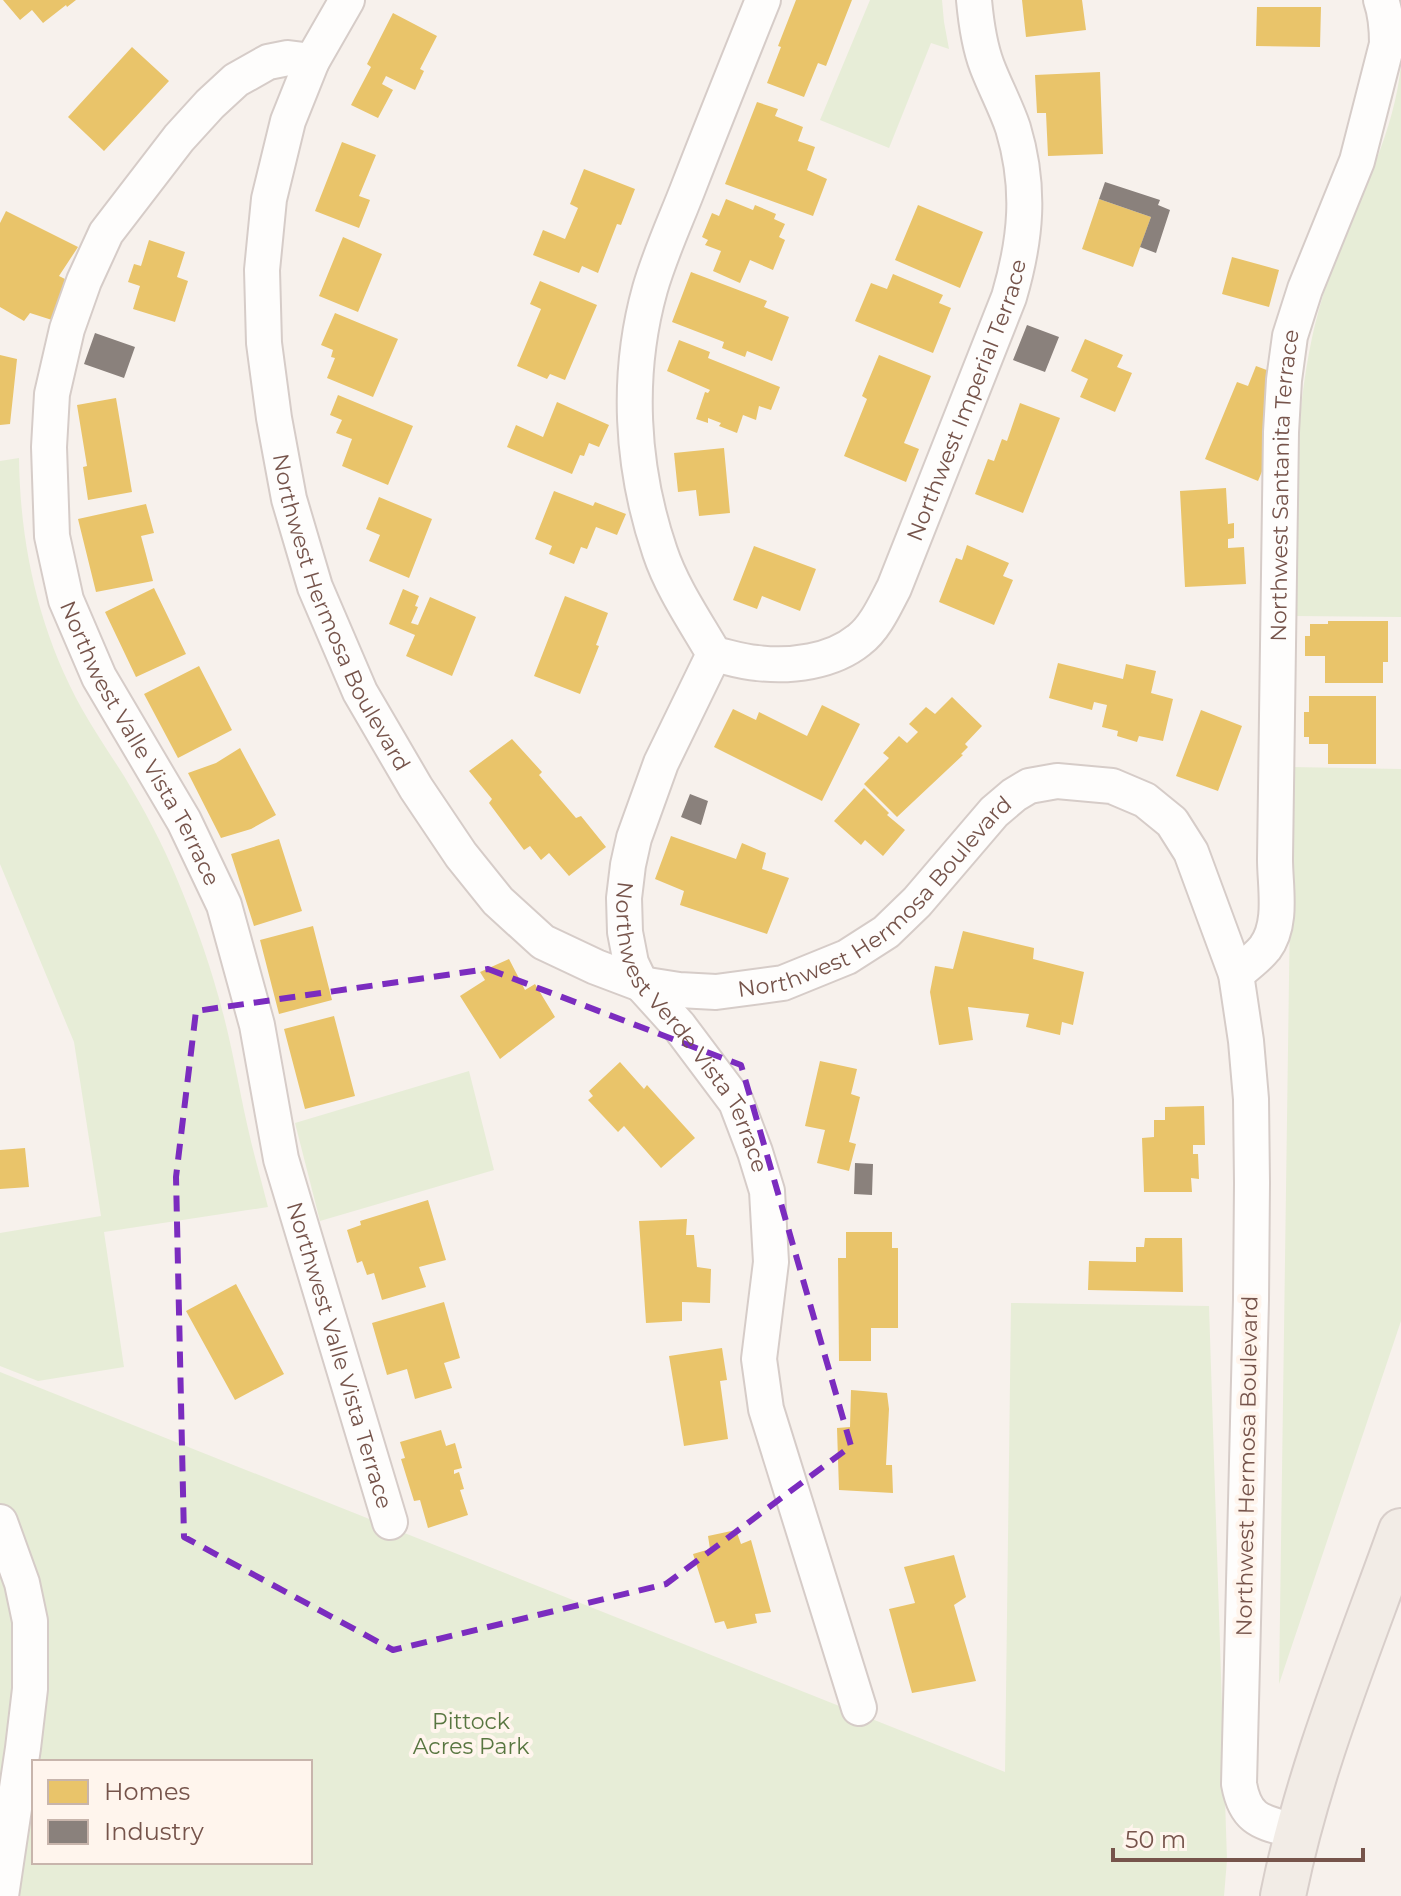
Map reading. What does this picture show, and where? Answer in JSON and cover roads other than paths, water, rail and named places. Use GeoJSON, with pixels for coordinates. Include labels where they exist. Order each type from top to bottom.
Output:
{"type":"FeatureCollection","features":[{"type":"Feature","properties":{"kind":"main road"},"geometry":{"type":"LineString","coordinates":[[1283,1896],[1298,1832],[1333,1720],[1401,1531]]}},
{"type":"Feature","properties":{"kind":"street","name":"Northwest Hermosa Boulevard"},"geometry":{"type":"LineString","coordinates":[[347,0],[312,61],[288,121],[269,199],[262,270],[264,343],[274,418],[289,499],[315,587],[360,692],[416,788],[461,855],[498,901],[543,942],[596,967],[641,984],[716,992],[783,983],[847,957],[886,932],[917,902],[994,812],[1029,786],[1057,781],[1112,786],[1145,800],[1172,822],[1191,852],[1236,974],[1251,1099],[1251,1331],[1239,1784],[1246,1808],[1253,1816],[1298,1832]]}},
{"type":"Feature","properties":{"kind":"street"},"geometry":{"type":"LineString","coordinates":[[714,654],[661,555],[647,508],[637,452],[634,381],[651,285],[763,0]]}},
{"type":"Feature","properties":{"kind":"street","name":"Northwest Imperial Terrace"},"geometry":{"type":"LineString","coordinates":[[714,654],[755,663],[785,665],[835,655],[861,639],[894,588],[1009,297],[1023,233],[1025,211],[1020,155],[981,46],[974,0]]}},
{"type":"Feature","properties":{"kind":"street","name":"Northwest Santanita Terrace"},"geometry":{"type":"LineString","coordinates":[[1236,974],[1266,947],[1273,933],[1275,917],[1281,432],[1290,336],[1305,289],[1357,161],[1387,44],[1381,0]]}},
{"type":"Feature","properties":{"kind":"street","name":"Northwest Valle Vista Terrace"},"geometry":{"type":"LineString","coordinates":[[312,61],[288,58],[268,62],[236,80],[179,138],[106,233],[67,329],[52,394],[49,447],[52,536],[66,600],[99,677],[184,821],[224,905],[257,1025],[281,1159],[390,1522]]}},
{"type":"Feature","properties":{"kind":"street","name":"Northwest Verde Vista Terrace"},"geometry":{"type":"LineString","coordinates":[[714,654],[661,763],[634,838],[624,898],[625,932],[631,963],[641,984],[679,1026],[736,1102],[767,1191],[771,1262],[759,1359],[766,1409],[859,1708]]}},
{"type":"Feature","properties":{"kind":"street"},"geometry":{"type":"LineString","coordinates":[[0,1522],[22,1583],[30,1621],[30,1689],[1,1896]]}},
{"type":"Feature","properties":{"kind":"park label","name":"Pittock Acres Park"},"geometry":{"type":"Point","coordinates":[471,1734]}}]}
